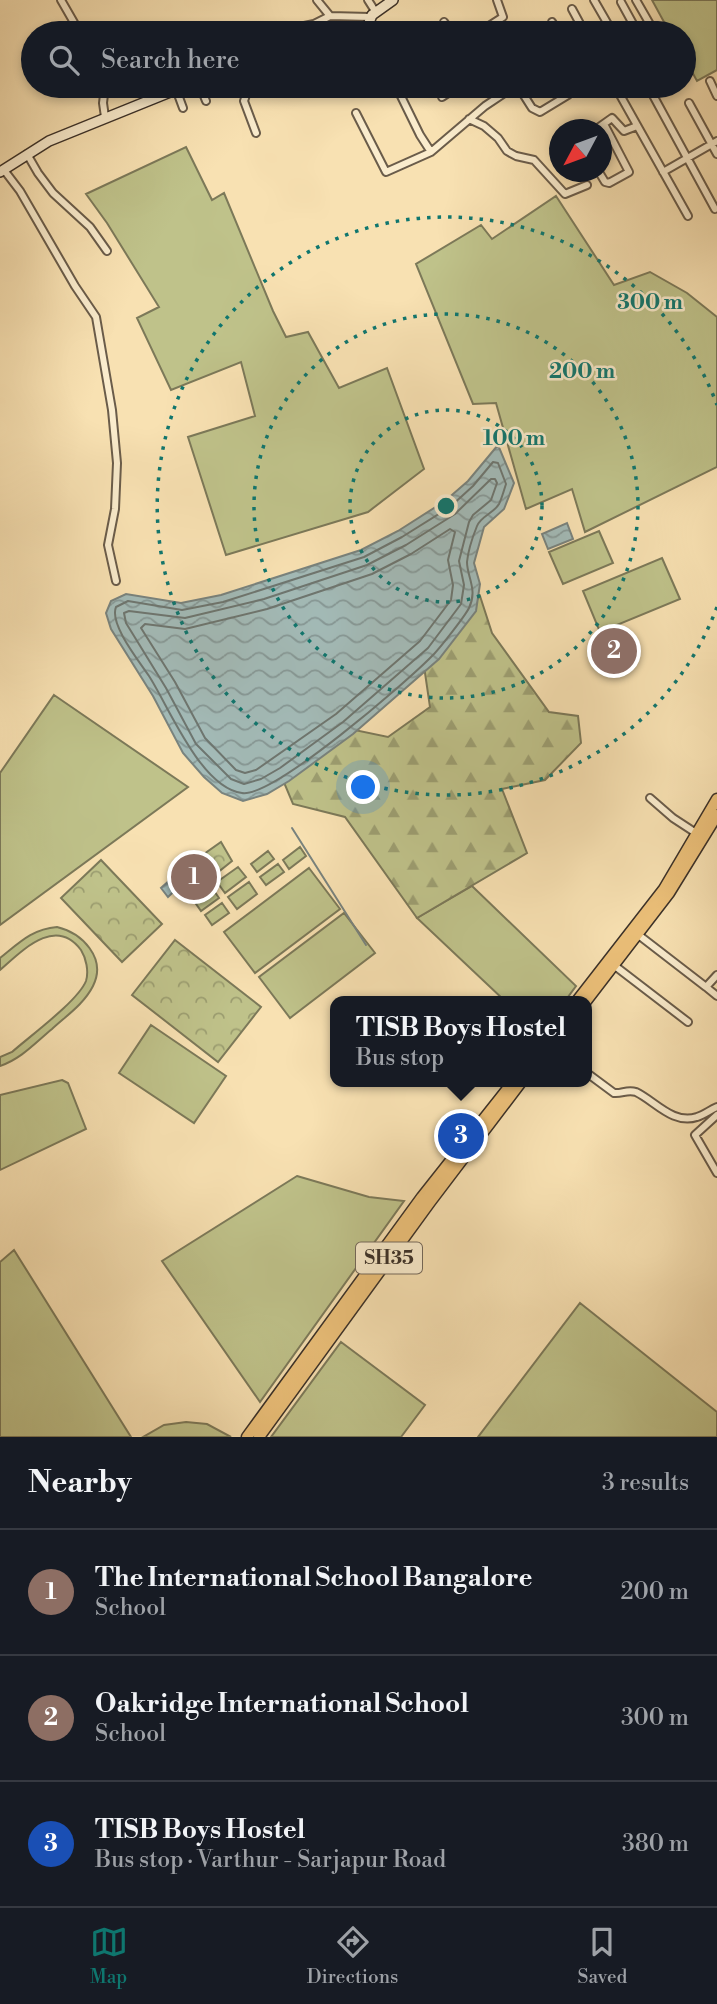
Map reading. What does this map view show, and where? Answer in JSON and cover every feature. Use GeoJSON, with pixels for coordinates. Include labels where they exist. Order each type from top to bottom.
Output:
{"type":"FeatureCollection","features":[{"type":"Feature","properties":{"kind":"main road"},"geometry":{"type":"LineString","coordinates":[[581,996],[675,885],[717,799]]}},
{"type":"Feature","properties":{"kind":"main road"},"geometry":{"type":"LineString","coordinates":[[701,836],[717,815]]}},
{"type":"Feature","properties":{"kind":"main road"},"geometry":{"type":"LineString","coordinates":[[590,996],[615,966],[636,933]]}},
{"type":"Feature","properties":{"kind":"main road","name":"SH35"},"geometry":{"type":"LineString","coordinates":[[247,1437],[422,1197],[509,1087]]}},
{"type":"Feature","properties":{"kind":"main road","name":"SH35"},"geometry":{"type":"LineString","coordinates":[[258,1437],[430,1202],[518,1087]]}},
{"type":"Feature","properties":{"kind":"street"},"geometry":{"type":"LineString","coordinates":[[61,0],[73,21]]}},
{"type":"Feature","properties":{"kind":"street"},"geometry":{"type":"LineString","coordinates":[[317,0],[330,16]]}},
{"type":"Feature","properties":{"kind":"street"},"geometry":{"type":"LineString","coordinates":[[368,0],[373,14]]}},
{"type":"Feature","properties":{"kind":"street"},"geometry":{"type":"LineString","coordinates":[[370,21],[373,14],[393,0]]}},
{"type":"Feature","properties":{"kind":"street"},"geometry":{"type":"LineString","coordinates":[[496,0],[503,17],[497,21]]}},
{"type":"Feature","properties":{"kind":"street"},"geometry":{"type":"LineString","coordinates":[[594,0],[605,21]]}},
{"type":"Feature","properties":{"kind":"street"},"geometry":{"type":"LineString","coordinates":[[636,0],[648,21]]}},
{"type":"Feature","properties":{"kind":"street"},"geometry":{"type":"LineString","coordinates":[[621,2],[631,21]]}},
{"type":"Feature","properties":{"kind":"street"},"geometry":{"type":"LineString","coordinates":[[572,9],[578,21]]}},
{"type":"Feature","properties":{"kind":"street"},"geometry":{"type":"LineString","coordinates":[[320,21],[330,16],[373,14]]}},
{"type":"Feature","properties":{"kind":"street"},"geometry":{"type":"LineString","coordinates":[[710,82],[717,96]]}},
{"type":"Feature","properties":{"kind":"street"},"geometry":{"type":"LineString","coordinates":[[104,98],[105,117]]}},
{"type":"Feature","properties":{"kind":"street"},"geometry":{"type":"LineString","coordinates":[[116,581],[108,545],[115,509],[117,463],[112,410],[96,317],[20,191],[2,171],[49,141],[150,98]]}},
{"type":"Feature","properties":{"kind":"street"},"geometry":{"type":"LineString","coordinates":[[178,98],[183,108]]}},
{"type":"Feature","properties":{"kind":"street"},"geometry":{"type":"LineString","coordinates":[[245,98],[256,133]]}},
{"type":"Feature","properties":{"kind":"street"},"geometry":{"type":"LineString","coordinates":[[402,98],[431,152]]}},
{"type":"Feature","properties":{"kind":"street"},"geometry":{"type":"LineString","coordinates":[[356,113],[385,172],[431,152],[497,98]]}},
{"type":"Feature","properties":{"kind":"street"},"geometry":{"type":"LineString","coordinates":[[525,98],[532,108],[540,112],[563,98]]}},
{"type":"Feature","properties":{"kind":"street"},"geometry":{"type":"LineString","coordinates":[[622,98],[688,216]]}},
{"type":"Feature","properties":{"kind":"street"},"geometry":{"type":"LineString","coordinates":[[655,98],[715,209]]}},
{"type":"Feature","properties":{"kind":"street"},"geometry":{"type":"LineString","coordinates":[[688,103],[714,143],[717,154]]}},
{"type":"Feature","properties":{"kind":"street"},"geometry":{"type":"LineString","coordinates":[[612,119],[614,118],[624,131],[637,125]]}},
{"type":"Feature","properties":{"kind":"street"},"geometry":{"type":"LineString","coordinates":[[469,119],[484,126],[498,138],[507,151],[534,160],[565,194],[587,185]]}},
{"type":"Feature","properties":{"kind":"street"},"geometry":{"type":"LineString","coordinates":[[612,139],[629,172],[612,181]]}},
{"type":"Feature","properties":{"kind":"street"},"geometry":{"type":"LineString","coordinates":[[663,172],[714,143]]}},
{"type":"Feature","properties":{"kind":"street"},"geometry":{"type":"LineString","coordinates":[[27,154],[53,193],[90,227],[107,251]]}},
{"type":"Feature","properties":{"kind":"street"},"geometry":{"type":"LineString","coordinates":[[650,798],[701,836]]}},
{"type":"Feature","properties":{"kind":"street"},"geometry":{"type":"LineString","coordinates":[[636,933],[717,996]]}},
{"type":"Feature","properties":{"kind":"street"},"geometry":{"type":"LineString","coordinates":[[615,966],[688,1022]]}},
{"type":"Feature","properties":{"kind":"street"},"geometry":{"type":"LineString","coordinates":[[706,987],[717,975]]}},
{"type":"Feature","properties":{"kind":"street"},"geometry":{"type":"LineString","coordinates":[[592,1077],[614,1093],[635,1092],[675,1116],[697,1117],[717,1107]]}},
{"type":"Feature","properties":{"kind":"street"},"geometry":{"type":"LineString","coordinates":[[717,1115],[695,1135],[717,1173]]}},
{"type":"Feature","properties":{"kind":"green space"},"geometry":{"type":"Polygon","coordinates":[[[652,0],[717,0],[717,70],[696,79],[696,21],[663,21],[652,0]]]}},
{"type":"Feature","properties":{"kind":"green space"},"geometry":{"type":"Polygon","coordinates":[[[186,147],[212,200],[224,193],[286,337],[308,332],[339,388],[387,368],[424,469],[368,512],[226,555],[188,437],[255,416],[241,362],[171,390],[137,318],[159,307],[86,194],[186,147]]]}},
{"type":"Feature","properties":{"kind":"green space"},"geometry":{"type":"Polygon","coordinates":[[[556,196],[614,285],[650,272],[687,293],[717,317],[717,467],[585,532],[572,489],[526,509],[496,403],[473,404],[416,264],[481,225],[492,239],[556,196]]]}},
{"type":"Feature","properties":{"kind":"green space"},"geometry":{"type":"Polygon","coordinates":[[[599,531],[613,563],[563,584],[549,552],[599,531]]]}},
{"type":"Feature","properties":{"kind":"green space"},"geometry":{"type":"Polygon","coordinates":[[[662,558],[680,599],[600,632],[583,591],[662,558]]]}},
{"type":"Feature","properties":{"kind":"green space"},"geometry":{"type":"Polygon","coordinates":[[[480,596],[492,633],[549,712],[578,716],[581,743],[545,780],[502,789],[527,853],[417,918],[345,817],[293,804],[280,773],[326,724],[388,737],[430,707],[424,666],[480,596]]]}},
{"type":"Feature","properties":{"kind":"green space"},"geometry":{"type":"Polygon","coordinates":[[[54,695],[188,787],[0,925],[0,773],[54,695]]]}},
{"type":"Feature","properties":{"kind":"green space"},"geometry":{"type":"Polygon","coordinates":[[[221,842],[232,861],[212,877],[197,859],[221,842]]]}},
{"type":"Feature","properties":{"kind":"green space"},"geometry":{"type":"Polygon","coordinates":[[[300,847],[306,856],[289,869],[283,860],[300,847]]]}},
{"type":"Feature","properties":{"kind":"green space"},"geometry":{"type":"Polygon","coordinates":[[[268,851],[274,859],[257,872],[251,864],[268,851]]]}},
{"type":"Feature","properties":{"kind":"green space"},"geometry":{"type":"Polygon","coordinates":[[[101,860],[162,924],[122,962],[61,898],[101,860]]]}},
{"type":"Feature","properties":{"kind":"green space"},"geometry":{"type":"Polygon","coordinates":[[[278,864],[284,872],[266,885],[260,877],[278,864]]]}},
{"type":"Feature","properties":{"kind":"green space"},"geometry":{"type":"Polygon","coordinates":[[[238,867],[246,877],[225,893],[217,882],[238,867]]]}},
{"type":"Feature","properties":{"kind":"green space"},"geometry":{"type":"Polygon","coordinates":[[[309,868],[340,909],[255,973],[224,932],[309,868]]]}},
{"type":"Feature","properties":{"kind":"green space"},"geometry":{"type":"Polygon","coordinates":[[[249,882],[257,894],[237,909],[228,897],[249,882]]]}},
{"type":"Feature","properties":{"kind":"green space"},"geometry":{"type":"Polygon","coordinates":[[[472,886],[576,986],[569,996],[500,996],[417,918],[472,886]]]}},
{"type":"Feature","properties":{"kind":"green space"},"geometry":{"type":"Polygon","coordinates":[[[212,888],[219,898],[201,911],[194,901],[212,888]]]}},
{"type":"Feature","properties":{"kind":"green space"},"geometry":{"type":"Polygon","coordinates":[[[222,903],[229,913],[212,925],[205,915],[222,903]]]}},
{"type":"Feature","properties":{"kind":"green space"},"geometry":{"type":"Polygon","coordinates":[[[344,913],[375,953],[290,1018],[259,977],[344,913]]]}},
{"type":"Feature","properties":{"kind":"green space"},"geometry":{"type":"Polygon","coordinates":[[[57,927],[75,935],[90,948],[97,966],[93,986],[80,1004],[34,1045],[0,1066],[0,1057],[12,1052],[53,1018],[74,998],[86,981],[86,965],[81,950],[71,940],[60,936],[39,940],[0,970],[0,958],[20,942],[40,931],[57,927]]]}},
{"type":"Feature","properties":{"kind":"green space"},"geometry":{"type":"Polygon","coordinates":[[[175,940],[261,1007],[218,1062],[132,995],[175,940]]]}},
{"type":"Feature","properties":{"kind":"green space"},"geometry":{"type":"Polygon","coordinates":[[[151,1025],[226,1076],[194,1123],[119,1073],[151,1025]]]}},
{"type":"Feature","properties":{"kind":"green space"},"geometry":{"type":"Polygon","coordinates":[[[62,1080],[68,1083],[86,1129],[0,1170],[0,1095],[62,1080]]]}},
{"type":"Feature","properties":{"kind":"green space"},"geometry":{"type":"Polygon","coordinates":[[[297,1176],[369,1197],[404,1201],[260,1402],[162,1261],[297,1176]]]}},
{"type":"Feature","properties":{"kind":"green space"},"geometry":{"type":"Polygon","coordinates":[[[14,1250],[131,1437],[0,1437],[0,1262],[14,1250]]]}},
{"type":"Feature","properties":{"kind":"green space"},"geometry":{"type":"Polygon","coordinates":[[[580,1303],[717,1412],[717,1437],[478,1437],[580,1303]]]}},
{"type":"Feature","properties":{"kind":"green space"},"geometry":{"type":"Polygon","coordinates":[[[341,1342],[425,1405],[401,1437],[271,1437],[341,1342]]]}},
{"type":"Feature","properties":{"kind":"green space"},"geometry":{"type":"Polygon","coordinates":[[[186,1422],[207,1424],[231,1437],[143,1437],[164,1425],[186,1422]]]}},
{"type":"Feature","properties":{"kind":"water"},"geometry":{"type":"Polygon","coordinates":[[[498,445],[514,483],[504,509],[484,527],[474,563],[480,584],[476,611],[439,659],[353,734],[289,781],[267,794],[243,801],[222,793],[183,753],[153,696],[111,629],[106,613],[111,601],[126,594],[181,603],[221,595],[361,550],[398,531],[445,501],[468,481],[498,445]]]}},
{"type":"Feature","properties":{"kind":"water"},"geometry":{"type":"Polygon","coordinates":[[[567,523],[573,539],[548,549],[542,534],[567,523]]]}},
{"type":"Feature","properties":{"kind":"water"},"geometry":{"type":"Polygon","coordinates":[[[178,873],[185,881],[168,897],[161,888],[178,873]]]}},
{"type":"Feature","properties":{"kind":"waterway"},"geometry":{"type":"LineString","coordinates":[[292,828],[366,945]]}},
{"type":"Feature","properties":{"kind":"place","name":"Oakridge International School"},"geometry":{"type":"Point","coordinates":[614,651]}},
{"type":"Feature","properties":{"kind":"place","name":"The International School Bangalore"},"geometry":{"type":"Point","coordinates":[194,877]}},
{"type":"Feature","properties":{"kind":"place","name":"TISB Boys Hostel"},"geometry":{"type":"Point","coordinates":[461,1136]}}]}
